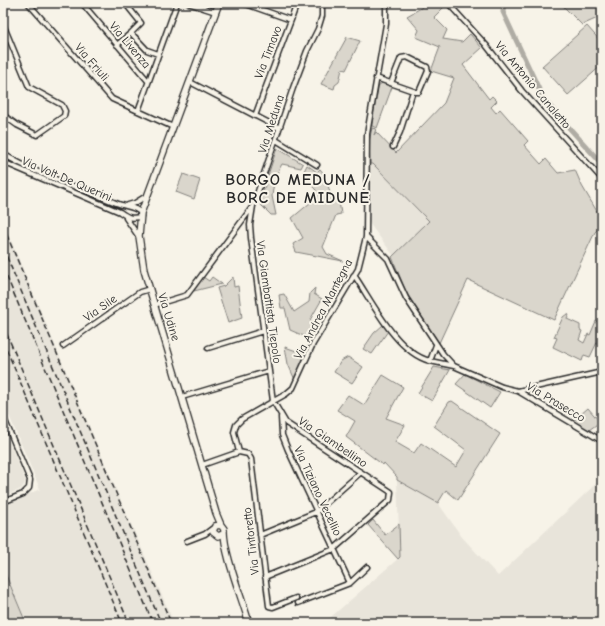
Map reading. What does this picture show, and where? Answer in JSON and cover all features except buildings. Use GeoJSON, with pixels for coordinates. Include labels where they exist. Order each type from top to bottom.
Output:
{"type":"FeatureCollection","features":[{"type":"Feature","properties":{"kind":"main road","name":"Via Udine"},"geometry":{"type":"LineString","coordinates":[[216,526],[216,513],[140,255],[139,238],[141,214],[220,3]]}},
{"type":"Feature","properties":{"kind":"main road"},"geometry":{"type":"LineString","coordinates":[[216,526],[224,529],[219,535]]}},
{"type":"Feature","properties":{"kind":"main road"},"geometry":{"type":"LineString","coordinates":[[216,526],[226,548],[249,623]]}},
{"type":"Feature","properties":{"kind":"street","name":"Via Friuli"},"geometry":{"type":"LineString","coordinates":[[28,3],[112,99],[173,127]]}},
{"type":"Feature","properties":{"kind":"street","name":"Via Livenza"},"geometry":{"type":"LineString","coordinates":[[82,3],[148,81]]}},
{"type":"Feature","properties":{"kind":"street"},"geometry":{"type":"LineString","coordinates":[[117,45],[141,23],[125,3]]}},
{"type":"Feature","properties":{"kind":"street"},"geometry":{"type":"LineString","coordinates":[[138,111],[177,3]]}},
{"type":"Feature","properties":{"kind":"street"},"geometry":{"type":"LineString","coordinates":[[188,3],[216,12]]}},
{"type":"Feature","properties":{"kind":"street","name":"Via Timavo"},"geometry":{"type":"LineString","coordinates":[[243,3],[291,20],[254,116]]}},
{"type":"Feature","properties":{"kind":"street"},"geometry":{"type":"LineString","coordinates":[[291,20],[297,3]]}},
{"type":"Feature","properties":{"kind":"street","name":"Via Meduna"},"geometry":{"type":"LineString","coordinates":[[154,305],[187,295],[253,206],[307,51],[318,29],[322,16],[322,3]]}},
{"type":"Feature","properties":{"kind":"street","name":"Via Andrea Mantegna"},"geometry":{"type":"LineString","coordinates":[[239,452],[234,432],[236,425],[242,419],[293,388],[313,344],[361,261],[366,237],[367,134],[386,24],[386,3]]}},
{"type":"Feature","properties":{"kind":"street","name":"Via Antonio Canaletto"},"geometry":{"type":"LineString","coordinates":[[448,3],[486,45],[523,92],[602,179]]}},
{"type":"Feature","properties":{"kind":"street"},"geometry":{"type":"LineString","coordinates":[[3,24],[28,87],[62,105],[65,110],[64,116],[39,135],[33,134],[3,115]]}},
{"type":"Feature","properties":{"kind":"street"},"geometry":{"type":"LineString","coordinates":[[131,33],[147,50],[158,54]]}},
{"type":"Feature","properties":{"kind":"street"},"geometry":{"type":"LineString","coordinates":[[376,78],[413,91],[419,92],[422,89],[428,71],[425,64],[407,57],[399,60],[391,83]]}},
{"type":"Feature","properties":{"kind":"street"},"geometry":{"type":"LineString","coordinates":[[190,82],[279,128]]}},
{"type":"Feature","properties":{"kind":"street"},"geometry":{"type":"LineString","coordinates":[[393,147],[400,132],[413,91]]}},
{"type":"Feature","properties":{"kind":"street"},"geometry":{"type":"LineString","coordinates":[[276,140],[317,165]]}},
{"type":"Feature","properties":{"kind":"street","name":"Via Volt De Querini"},"geometry":{"type":"LineString","coordinates":[[3,154],[36,170],[123,205],[137,208],[141,214],[132,218],[3,162]]}},
{"type":"Feature","properties":{"kind":"street"},"geometry":{"type":"LineString","coordinates":[[33,176],[36,170]]}},
{"type":"Feature","properties":{"kind":"street","name":"Via Volt De Querini"},"geometry":{"type":"LineString","coordinates":[[123,205],[135,203],[148,194]]}},
{"type":"Feature","properties":{"kind":"street","name":"Via Giambattista Tiepolo"},"geometry":{"type":"LineString","coordinates":[[253,206],[250,225],[251,238],[273,401]]}},
{"type":"Feature","properties":{"kind":"street","name":"Via Volt De Querini"},"geometry":{"type":"LineString","coordinates":[[123,214],[139,238]]}},
{"type":"Feature","properties":{"kind":"street","name":"Via Prasecco"},"geometry":{"type":"LineString","coordinates":[[366,237],[388,259],[406,298],[436,344],[454,366]]}},
{"type":"Feature","properties":{"kind":"street","name":"Via Prasecco"},"geometry":{"type":"LineString","coordinates":[[354,275],[392,332],[411,351],[422,359],[454,366],[518,391],[602,441]]}},
{"type":"Feature","properties":{"kind":"street","name":"Via Sile"},"geometry":{"type":"LineString","coordinates":[[63,346],[140,292],[150,289]]}},
{"type":"Feature","properties":{"kind":"street"},"geometry":{"type":"LineString","coordinates":[[208,348],[263,331]]}},
{"type":"Feature","properties":{"kind":"street"},"geometry":{"type":"LineString","coordinates":[[430,361],[436,344]]}},
{"type":"Feature","properties":{"kind":"street"},"geometry":{"type":"LineString","coordinates":[[182,397],[268,371]]}},
{"type":"Feature","properties":{"kind":"street"},"geometry":{"type":"LineString","coordinates":[[518,391],[542,384],[602,372]]}},
{"type":"Feature","properties":{"kind":"street","name":"Via Giambellino"},"geometry":{"type":"LineString","coordinates":[[273,401],[281,417],[286,423],[391,492],[390,500],[334,549]]}},
{"type":"Feature","properties":{"kind":"street"},"geometry":{"type":"LineString","coordinates":[[3,416],[30,480],[29,488],[23,494],[3,502]]}},
{"type":"Feature","properties":{"kind":"street","name":"Via Tiziano Vecellio"},"geometry":{"type":"LineString","coordinates":[[281,417],[282,435],[316,512],[350,583]]}},
{"type":"Feature","properties":{"kind":"street"},"geometry":{"type":"LineString","coordinates":[[202,465],[239,452]]}},
{"type":"Feature","properties":{"kind":"street","name":"Via Tintoretto"},"geometry":{"type":"LineString","coordinates":[[239,452],[248,454],[251,459],[268,602],[271,607],[296,598]]}},
{"type":"Feature","properties":{"kind":"street"},"geometry":{"type":"LineString","coordinates":[[260,535],[316,512],[360,472]]}},
{"type":"Feature","properties":{"kind":"street"},"geometry":{"type":"LineString","coordinates":[[186,541],[205,534],[216,526]]}},
{"type":"Feature","properties":{"kind":"street"},"geometry":{"type":"LineString","coordinates":[[205,534],[219,535]]}},
{"type":"Feature","properties":{"kind":"street"},"geometry":{"type":"LineString","coordinates":[[265,577],[334,549]]}},
{"type":"Feature","properties":{"kind":"street"},"geometry":{"type":"LineString","coordinates":[[298,603],[350,583],[367,568]]}},
{"type":"Feature","properties":{"kind":"shaded area"},"geometry":{"type":"Polygon","coordinates":[[[424,3],[442,3],[445,6],[434,17],[447,30],[443,39],[462,42],[470,34],[482,48],[463,65],[489,99],[492,96],[497,101],[491,107],[496,113],[500,109],[528,141],[524,145],[541,164],[546,159],[558,173],[575,170],[582,186],[602,220],[602,225],[595,232],[554,320],[468,280],[439,343],[406,292],[392,257],[429,221],[373,164],[370,164],[369,142],[372,128],[376,129],[374,135],[376,132],[396,153],[444,103],[454,78],[431,71],[440,47],[416,37],[419,30],[407,16],[421,8],[424,3]]]}},
{"type":"Feature","properties":{"kind":"shaded area"},"geometry":{"type":"Polygon","coordinates":[[[560,3],[602,3],[602,16],[582,25],[560,3]]]}},
{"type":"Feature","properties":{"kind":"shaded area"},"geometry":{"type":"Polygon","coordinates":[[[587,26],[602,43],[602,65],[568,95],[542,66],[587,26]]]}},
{"type":"Feature","properties":{"kind":"shaded area"},"geometry":{"type":"Polygon","coordinates":[[[347,37],[360,41],[346,70],[342,69],[339,82],[335,85],[334,89],[321,84],[347,37]]]}},
{"type":"Feature","properties":{"kind":"shaded area"},"geometry":{"type":"Polygon","coordinates":[[[382,83],[392,87],[377,128],[372,126],[372,124],[378,86],[382,83]]]}},
{"type":"Feature","properties":{"kind":"shaded area"},"geometry":{"type":"Polygon","coordinates":[[[277,148],[303,164],[301,168],[282,164],[275,177],[268,175],[277,148]]]}},
{"type":"Feature","properties":{"kind":"shaded area"},"geometry":{"type":"Polygon","coordinates":[[[370,164],[373,164],[429,221],[394,256],[369,223],[370,164]]]}},
{"type":"Feature","properties":{"kind":"shaded area"},"geometry":{"type":"Polygon","coordinates":[[[307,165],[317,172],[320,169],[325,175],[326,185],[328,185],[330,193],[339,201],[341,214],[336,215],[323,247],[327,254],[343,261],[296,252],[293,244],[303,238],[292,218],[310,203],[316,190],[311,185],[315,177],[304,171],[307,165]]]}},
{"type":"Feature","properties":{"kind":"shaded area"},"geometry":{"type":"Polygon","coordinates":[[[183,174],[200,180],[194,199],[176,192],[183,174]]]}},
{"type":"Feature","properties":{"kind":"shaded area"},"geometry":{"type":"Polygon","coordinates":[[[267,180],[274,182],[272,196],[276,215],[271,215],[259,203],[267,180]]]}},
{"type":"Feature","properties":{"kind":"shaded area"},"geometry":{"type":"Polygon","coordinates":[[[3,222],[174,623],[26,623],[3,568],[3,506],[40,489],[3,401],[3,222]]]}},
{"type":"Feature","properties":{"kind":"shaded area"},"geometry":{"type":"Polygon","coordinates":[[[203,277],[209,281],[212,277],[222,284],[194,291],[203,277]]]}},
{"type":"Feature","properties":{"kind":"shaded area"},"geometry":{"type":"Polygon","coordinates":[[[233,277],[234,287],[238,286],[242,318],[228,323],[217,288],[224,286],[233,277]]]}},
{"type":"Feature","properties":{"kind":"shaded area"},"geometry":{"type":"Polygon","coordinates":[[[315,288],[314,294],[322,299],[310,320],[321,326],[313,340],[290,330],[285,308],[281,308],[279,295],[284,294],[294,312],[309,302],[310,293],[315,288]]]}},
{"type":"Feature","properties":{"kind":"shaded area"},"geometry":{"type":"Polygon","coordinates":[[[567,314],[569,315],[567,319],[580,325],[580,330],[582,331],[579,340],[584,343],[588,334],[590,335],[596,321],[600,323],[602,319],[602,332],[590,357],[584,355],[582,361],[553,347],[557,338],[554,337],[563,317],[567,314]]]}},
{"type":"Feature","properties":{"kind":"shaded area"},"geometry":{"type":"Polygon","coordinates":[[[383,325],[388,331],[372,354],[363,349],[374,333],[383,325]]]}},
{"type":"Feature","properties":{"kind":"shaded area"},"geometry":{"type":"Polygon","coordinates":[[[285,347],[305,354],[295,380],[288,364],[285,347]]]}},
{"type":"Feature","properties":{"kind":"shaded area"},"geometry":{"type":"Polygon","coordinates":[[[348,357],[363,367],[352,383],[334,372],[341,361],[348,357]]]}},
{"type":"Feature","properties":{"kind":"shaded area"},"geometry":{"type":"Polygon","coordinates":[[[434,367],[450,370],[432,401],[418,393],[434,367]]]}},
{"type":"Feature","properties":{"kind":"shaded area"},"geometry":{"type":"Polygon","coordinates":[[[465,374],[500,392],[490,408],[456,384],[465,374]]]}},
{"type":"Feature","properties":{"kind":"shaded area"},"geometry":{"type":"Polygon","coordinates":[[[383,375],[403,387],[386,418],[405,425],[395,442],[414,453],[421,443],[456,467],[466,450],[434,426],[449,402],[452,401],[500,434],[458,500],[446,490],[438,503],[397,480],[397,477],[384,463],[383,465],[346,437],[355,421],[337,410],[348,395],[364,405],[383,375]]]}},
{"type":"Feature","properties":{"kind":"shaded area"},"geometry":{"type":"Polygon","coordinates":[[[588,408],[600,422],[589,430],[573,421],[588,408]]]}},
{"type":"Feature","properties":{"kind":"shaded area"},"geometry":{"type":"Polygon","coordinates":[[[3,428],[26,482],[21,489],[3,497],[3,428]]]}},
{"type":"Feature","properties":{"kind":"shaded area"},"geometry":{"type":"Polygon","coordinates":[[[602,478],[602,568],[595,573],[602,589],[602,623],[324,623],[400,557],[397,480],[438,503],[462,537],[498,576],[602,478]]]}},
{"type":"Feature","properties":{"kind":"shaded area"},"geometry":{"type":"Polygon","coordinates":[[[373,520],[385,535],[399,524],[400,557],[398,559],[368,525],[373,520]]]}},
{"type":"Feature","properties":{"kind":"shaded area"},"geometry":{"type":"Polygon","coordinates":[[[3,568],[26,623],[3,623],[3,568]]]}},
{"type":"Feature","properties":{"kind":"waterway"},"geometry":{"type":"LineString","coordinates":[[504,3],[503,12],[544,100],[602,164]]}},
{"type":"Feature","properties":{"kind":"railway"},"geometry":{"type":"LineString","coordinates":[[3,226],[171,623]]}},
{"type":"Feature","properties":{"kind":"railway"},"geometry":{"type":"LineString","coordinates":[[3,248],[161,623]]}},
{"type":"Feature","properties":{"kind":"railway"},"geometry":{"type":"LineString","coordinates":[[3,268],[153,623]]}},
{"type":"Feature","properties":{"kind":"railway"},"geometry":{"type":"LineString","coordinates":[[3,325],[129,623]]}},
{"type":"Feature","properties":{"kind":"railway"},"geometry":{"type":"LineString","coordinates":[[3,341],[122,623]]}},
{"type":"Feature","properties":{"kind":"district","name":"BORGO MEDUNA / BORC DE MIDUNE"},"geometry":{"type":"Point","coordinates":[298,189]}}]}
